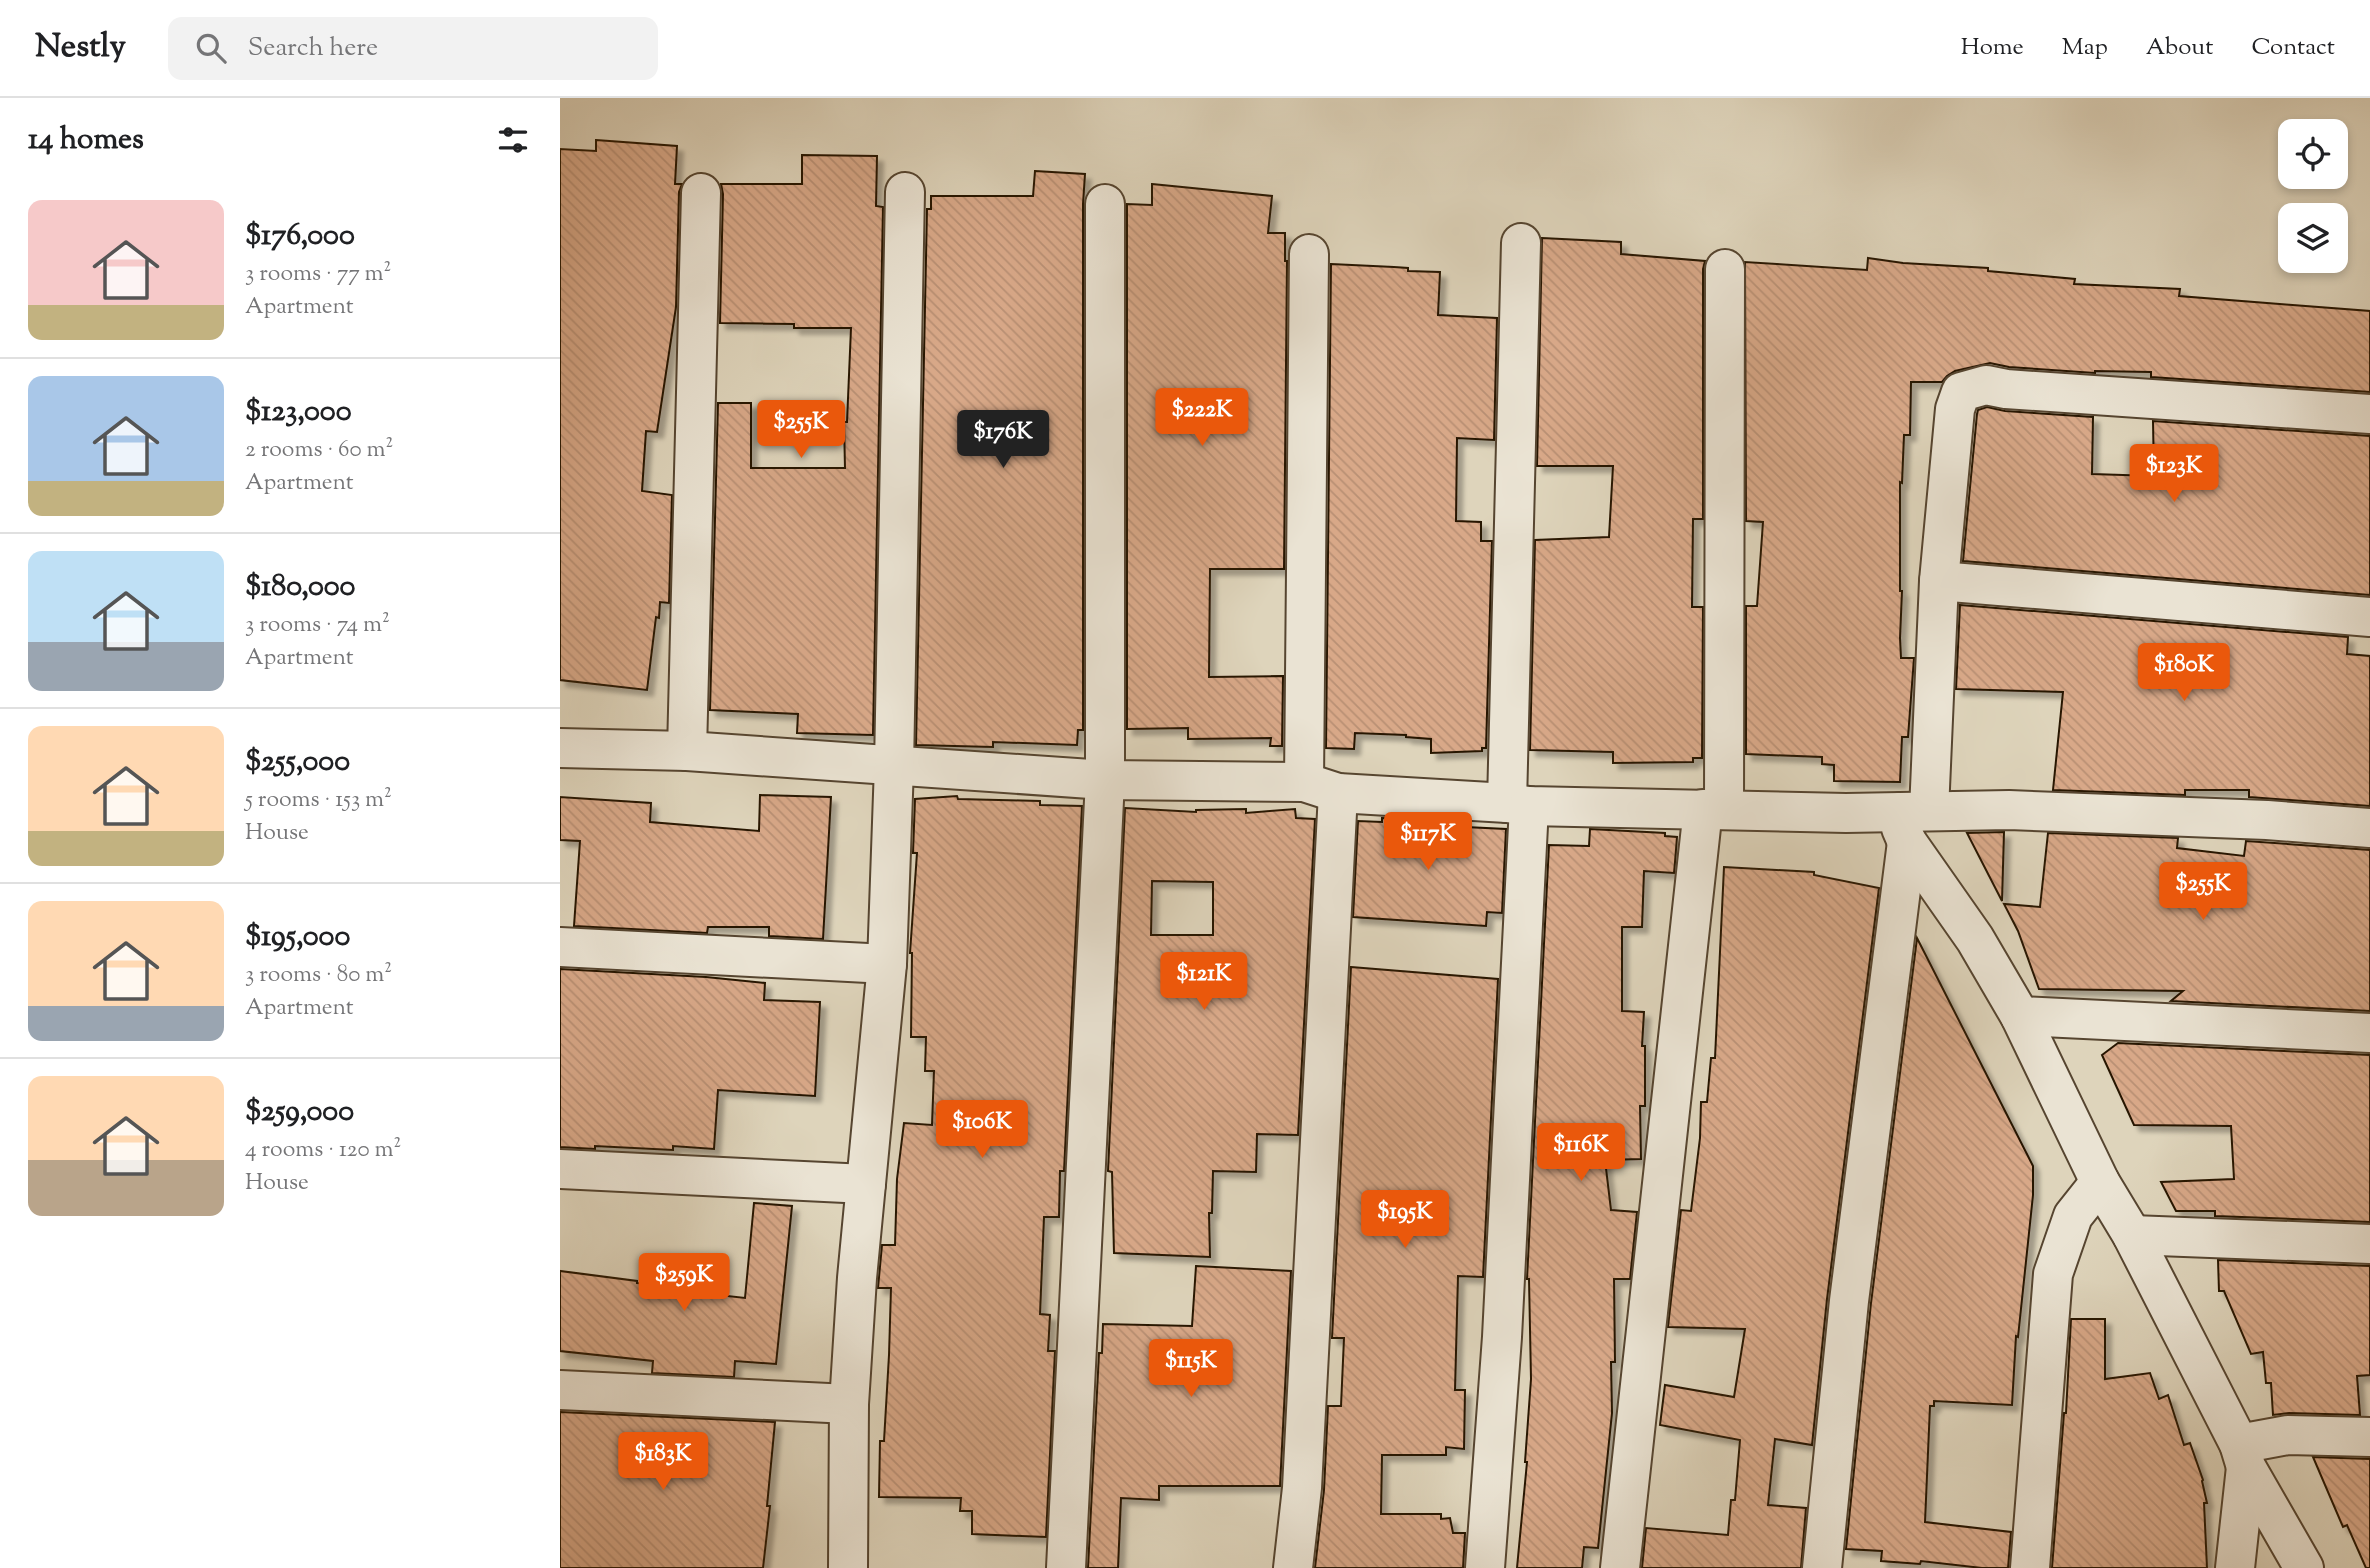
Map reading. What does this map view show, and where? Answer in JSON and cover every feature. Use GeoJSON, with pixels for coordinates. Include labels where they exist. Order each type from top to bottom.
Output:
{"type":"FeatureCollection","features":[{"type":"Feature","properties":{"kind":"street"},"geometry":{"type":"LineString","coordinates":[[848,1568],[849,1404],[887,964],[894,766],[905,192]]}},
{"type":"Feature","properties":{"kind":"street"},"geometry":{"type":"LineString","coordinates":[[687,751],[701,194]]}},
{"type":"Feature","properties":{"kind":"street"},"geometry":{"type":"LineString","coordinates":[[1066,1568],[1105,780],[1105,204]]}},
{"type":"Feature","properties":{"kind":"street"},"geometry":{"type":"LineString","coordinates":[[1485,1568],[1502,1337],[1518,805],[1521,243]]}},
{"type":"Feature","properties":{"kind":"street"},"geometry":{"type":"LineString","coordinates":[[1293,1568],[1302,1488],[1321,787],[1309,254]]}},
{"type":"Feature","properties":{"kind":"street"},"geometry":{"type":"LineString","coordinates":[[1620,1568],[1714,809],[1725,269]]}},
{"type":"Feature","properties":{"kind":"street"},"geometry":{"type":"LineString","coordinates":[[1822,1568],[1849,1301],[1912,822],[1955,408],[1961,392],[1986,385],[2047,392],[2370,414]]}},
{"type":"Feature","properties":{"kind":"street"},"geometry":{"type":"LineString","coordinates":[[1939,581],[2370,617]]}},
{"type":"Feature","properties":{"kind":"street"},"geometry":{"type":"LineString","coordinates":[[560,748],[687,751],[1105,780],[1321,787],[1518,805],[1714,809],[1912,822],[2009,810],[2267,820],[2370,828]]}},
{"type":"Feature","properties":{"kind":"street"},"geometry":{"type":"LineString","coordinates":[[1912,822],[2020,1016],[2100,1182],[2132,1235],[2242,1455],[2304,1568]]}},
{"type":"Feature","properties":{"kind":"street"},"geometry":{"type":"LineString","coordinates":[[560,947],[887,964]]}},
{"type":"Feature","properties":{"kind":"street"},"geometry":{"type":"LineString","coordinates":[[2020,1016],[2370,1033]]}},
{"type":"Feature","properties":{"kind":"street"},"geometry":{"type":"LineString","coordinates":[[560,1169],[866,1184]]}},
{"type":"Feature","properties":{"kind":"street"},"geometry":{"type":"LineString","coordinates":[[2030,1568],[2053,1274],[2073,1216],[2100,1182]]}},
{"type":"Feature","properties":{"kind":"street"},"geometry":{"type":"LineString","coordinates":[[2132,1235],[2370,1244]]}},
{"type":"Feature","properties":{"kind":"street"},"geometry":{"type":"LineString","coordinates":[[560,1390],[849,1404]]}},
{"type":"Feature","properties":{"kind":"street"},"geometry":{"type":"LineString","coordinates":[[2242,1455],[2288,1435],[2370,1437]]}},
{"type":"Feature","properties":{"kind":"street"},"geometry":{"type":"LineString","coordinates":[[2235,1568],[2242,1455]]}},
{"type":"Feature","properties":{"kind":"building"},"geometry":{"type":"Polygon","coordinates":[[[596,140],[677,146],[675,184],[682,184],[679,192],[676,307],[657,432],[646,431],[642,491],[672,495],[669,603],[660,602],[659,618],[656,617],[647,690],[560,680],[560,149],[596,151],[596,140]]]}},
{"type":"Feature","properties":{"kind":"building"},"geometry":{"type":"Polygon","coordinates":[[[802,155],[877,156],[876,206],[883,207],[873,735],[797,733],[798,714],[710,710],[718,403],[751,403],[751,468],[845,468],[844,422],[847,422],[851,328],[794,328],[794,324],[720,323],[721,184],[802,184],[802,155]]]}},
{"type":"Feature","properties":{"kind":"building"},"geometry":{"type":"Polygon","coordinates":[[[1035,171],[1085,174],[1083,730],[1078,730],[1077,745],[993,742],[993,747],[916,745],[927,209],[931,209],[931,196],[1033,196],[1035,171]]]}},
{"type":"Feature","properties":{"kind":"building"},"geometry":{"type":"Polygon","coordinates":[[[1152,184],[1272,196],[1268,233],[1285,233],[1284,569],[1210,569],[1209,677],[1283,676],[1282,746],[1270,746],[1271,738],[1188,739],[1188,728],[1127,729],[1127,204],[1152,205],[1152,184]]]}},
{"type":"Feature","properties":{"kind":"building"},"geometry":{"type":"Polygon","coordinates":[[[1542,238],[1621,242],[1621,254],[1705,261],[1703,519],[1693,519],[1692,607],[1703,607],[1702,758],[1693,758],[1693,762],[1613,763],[1613,752],[1530,750],[1535,540],[1609,537],[1613,466],[1537,466],[1542,238]]]}},
{"type":"Feature","properties":{"kind":"building"},"geometry":{"type":"Polygon","coordinates":[[[1868,258],[1988,268],[1988,271],[2075,279],[2074,284],[2180,289],[2179,296],[2370,311],[2370,392],[2151,377],[2151,372],[2095,373],[2009,367],[1990,363],[1955,371],[1942,382],[1911,382],[1910,435],[1904,435],[1902,483],[1900,482],[1900,638],[1901,658],[1914,658],[1908,737],[1902,737],[1900,782],[1834,781],[1834,765],[1822,764],[1822,757],[1746,754],[1746,606],[1757,606],[1763,522],[1746,521],[1745,262],[1867,270],[1868,258]]]}},
{"type":"Feature","properties":{"kind":"building"},"geometry":{"type":"Polygon","coordinates":[[[1331,264],[1440,272],[1438,315],[1497,318],[1494,440],[1457,438],[1456,521],[1481,522],[1481,541],[1492,541],[1486,748],[1482,748],[1482,751],[1431,753],[1431,739],[1355,733],[1354,749],[1326,748],[1331,264]]]}},
{"type":"Feature","properties":{"kind":"building"},"geometry":{"type":"Polygon","coordinates":[[[1987,407],[2005,411],[2093,417],[2092,474],[2154,476],[2153,421],[2370,436],[2370,595],[1963,561],[1977,414],[1978,410],[1987,407]]]}},
{"type":"Feature","properties":{"kind":"building"},"geometry":{"type":"Polygon","coordinates":[[[1960,605],[2348,637],[2347,654],[2370,656],[2370,806],[2249,797],[2249,790],[2185,790],[2185,795],[2053,790],[2063,692],[1956,689],[1960,605]]]}},
{"type":"Feature","properties":{"kind":"building"},"geometry":{"type":"Polygon","coordinates":[[[760,795],[831,797],[823,939],[769,936],[769,927],[708,927],[707,933],[574,926],[580,841],[560,840],[560,797],[651,803],[650,822],[759,831],[760,795]]]}},
{"type":"Feature","properties":{"kind":"building"},"geometry":{"type":"Polygon","coordinates":[[[957,796],[958,799],[1040,801],[1040,805],[1082,806],[1064,1171],[1060,1171],[1059,1217],[1044,1217],[1040,1314],[1050,1315],[1048,1351],[1055,1351],[1046,1537],[972,1534],[972,1511],[960,1511],[961,1498],[879,1497],[880,1441],[884,1441],[891,1288],[878,1288],[882,1245],[895,1245],[897,1179],[904,1123],[932,1125],[934,1071],[925,1071],[926,1037],[911,1037],[910,953],[917,853],[913,853],[915,799],[957,796]]]}},
{"type":"Feature","properties":{"kind":"building"},"geometry":{"type":"Polygon","coordinates":[[[1125,808],[1196,812],[1246,809],[1246,813],[1295,809],[1296,818],[1315,819],[1298,1135],[1257,1134],[1256,1172],[1213,1171],[1212,1213],[1209,1213],[1210,1257],[1114,1253],[1112,1172],[1108,1171],[1125,808]],[[1152,881],[1151,935],[1213,935],[1213,882],[1152,881]]]}},
{"type":"Feature","properties":{"kind":"building"},"geometry":{"type":"Polygon","coordinates":[[[1382,818],[1424,820],[1424,825],[1506,829],[1502,913],[1487,912],[1486,926],[1353,917],[1358,821],[1382,822],[1382,818]]]}},
{"type":"Feature","properties":{"kind":"building"},"geometry":{"type":"Polygon","coordinates":[[[1590,829],[1665,833],[1665,836],[1677,837],[1674,873],[1644,871],[1642,927],[1622,927],[1622,1011],[1644,1012],[1642,1046],[1645,1046],[1645,1106],[1640,1106],[1641,1159],[1605,1160],[1611,1210],[1637,1212],[1630,1279],[1614,1279],[1615,1362],[1611,1362],[1612,1413],[1598,1548],[1584,1547],[1582,1568],[1517,1568],[1527,1462],[1531,1379],[1527,1279],[1549,845],[1589,846],[1590,829]]]}},
{"type":"Feature","properties":{"kind":"building"},"geometry":{"type":"Polygon","coordinates":[[[2004,832],[2002,901],[1967,833],[2004,832]]]}},
{"type":"Feature","properties":{"kind":"building"},"geometry":{"type":"Polygon","coordinates":[[[2048,833],[2178,838],[2177,848],[2244,856],[2246,841],[2370,850],[2370,1011],[2171,1001],[2183,991],[2039,989],[2018,931],[2004,904],[2040,907],[2048,833]]]}},
{"type":"Feature","properties":{"kind":"building"},"geometry":{"type":"Polygon","coordinates":[[[1724,867],[1814,872],[1814,875],[1879,888],[1827,1299],[1812,1445],[1775,1439],[1768,1505],[1806,1508],[1801,1568],[1642,1568],[1646,1528],[1728,1535],[1731,1500],[1735,1500],[1740,1440],[1660,1425],[1665,1385],[1734,1397],[1745,1329],[1668,1327],[1681,1210],[1691,1211],[1700,1138],[1701,1102],[1707,1102],[1711,1058],[1715,1058],[1724,867]]]}},
{"type":"Feature","properties":{"kind":"building"},"geometry":{"type":"Polygon","coordinates":[[[1917,938],[2033,1166],[2033,1195],[2018,1337],[2016,1336],[2012,1405],[1934,1401],[1934,1406],[1930,1406],[1925,1522],[2011,1532],[2008,1568],[1921,1561],[1920,1564],[1881,1561],[1882,1551],[1846,1549],[1871,1303],[1917,938]]]}},
{"type":"Feature","properties":{"kind":"building"},"geometry":{"type":"Polygon","coordinates":[[[1351,967],[1498,979],[1483,1277],[1458,1276],[1455,1390],[1465,1390],[1464,1449],[1446,1447],[1446,1455],[1382,1455],[1381,1514],[1441,1514],[1441,1519],[1450,1518],[1453,1533],[1465,1533],[1463,1568],[1315,1568],[1324,1490],[1328,1406],[1341,1406],[1344,1338],[1332,1338],[1351,967]]]}},
{"type":"Feature","properties":{"kind":"building"},"geometry":{"type":"Polygon","coordinates":[[[560,969],[765,983],[764,1000],[820,1002],[815,1096],[718,1090],[714,1149],[673,1146],[673,1150],[560,1147],[560,969]]]}},
{"type":"Feature","properties":{"kind":"building"},"geometry":{"type":"Polygon","coordinates":[[[2118,1043],[2370,1055],[2370,1222],[2215,1216],[2215,1211],[2176,1211],[2161,1182],[2234,1179],[2231,1126],[2134,1125],[2102,1055],[2118,1043]]]}},
{"type":"Feature","properties":{"kind":"building"},"geometry":{"type":"Polygon","coordinates":[[[754,1203],[792,1206],[776,1364],[735,1361],[734,1377],[652,1373],[653,1361],[560,1351],[560,1271],[656,1284],[656,1288],[745,1298],[754,1203]]]}},
{"type":"Feature","properties":{"kind":"building"},"geometry":{"type":"Polygon","coordinates":[[[2218,1260],[2370,1266],[2370,1375],[2357,1376],[2360,1415],[2273,1415],[2271,1383],[2266,1383],[2263,1352],[2251,1354],[2224,1291],[2219,1291],[2218,1260]]]}},
{"type":"Feature","properties":{"kind":"building"},"geometry":{"type":"Polygon","coordinates":[[[1196,1266],[1291,1271],[1280,1486],[1159,1486],[1159,1500],[1121,1498],[1118,1568],[1088,1568],[1099,1353],[1102,1353],[1103,1324],[1192,1326],[1196,1266]]]}},
{"type":"Feature","properties":{"kind":"building"},"geometry":{"type":"Polygon","coordinates":[[[2071,1319],[2105,1319],[2105,1379],[2150,1373],[2159,1399],[2168,1395],[2184,1445],[2190,1443],[2203,1480],[2207,1503],[2204,1503],[2207,1568],[2052,1568],[2066,1413],[2071,1319]]]}},
{"type":"Feature","properties":{"kind":"building"},"geometry":{"type":"Polygon","coordinates":[[[560,1412],[775,1422],[763,1568],[560,1568],[560,1412]]]}},
{"type":"Feature","properties":{"kind":"building"},"geometry":{"type":"Polygon","coordinates":[[[2313,1457],[2370,1459],[2370,1568],[2366,1568],[2347,1525],[2343,1527],[2313,1457]]]}}]}
